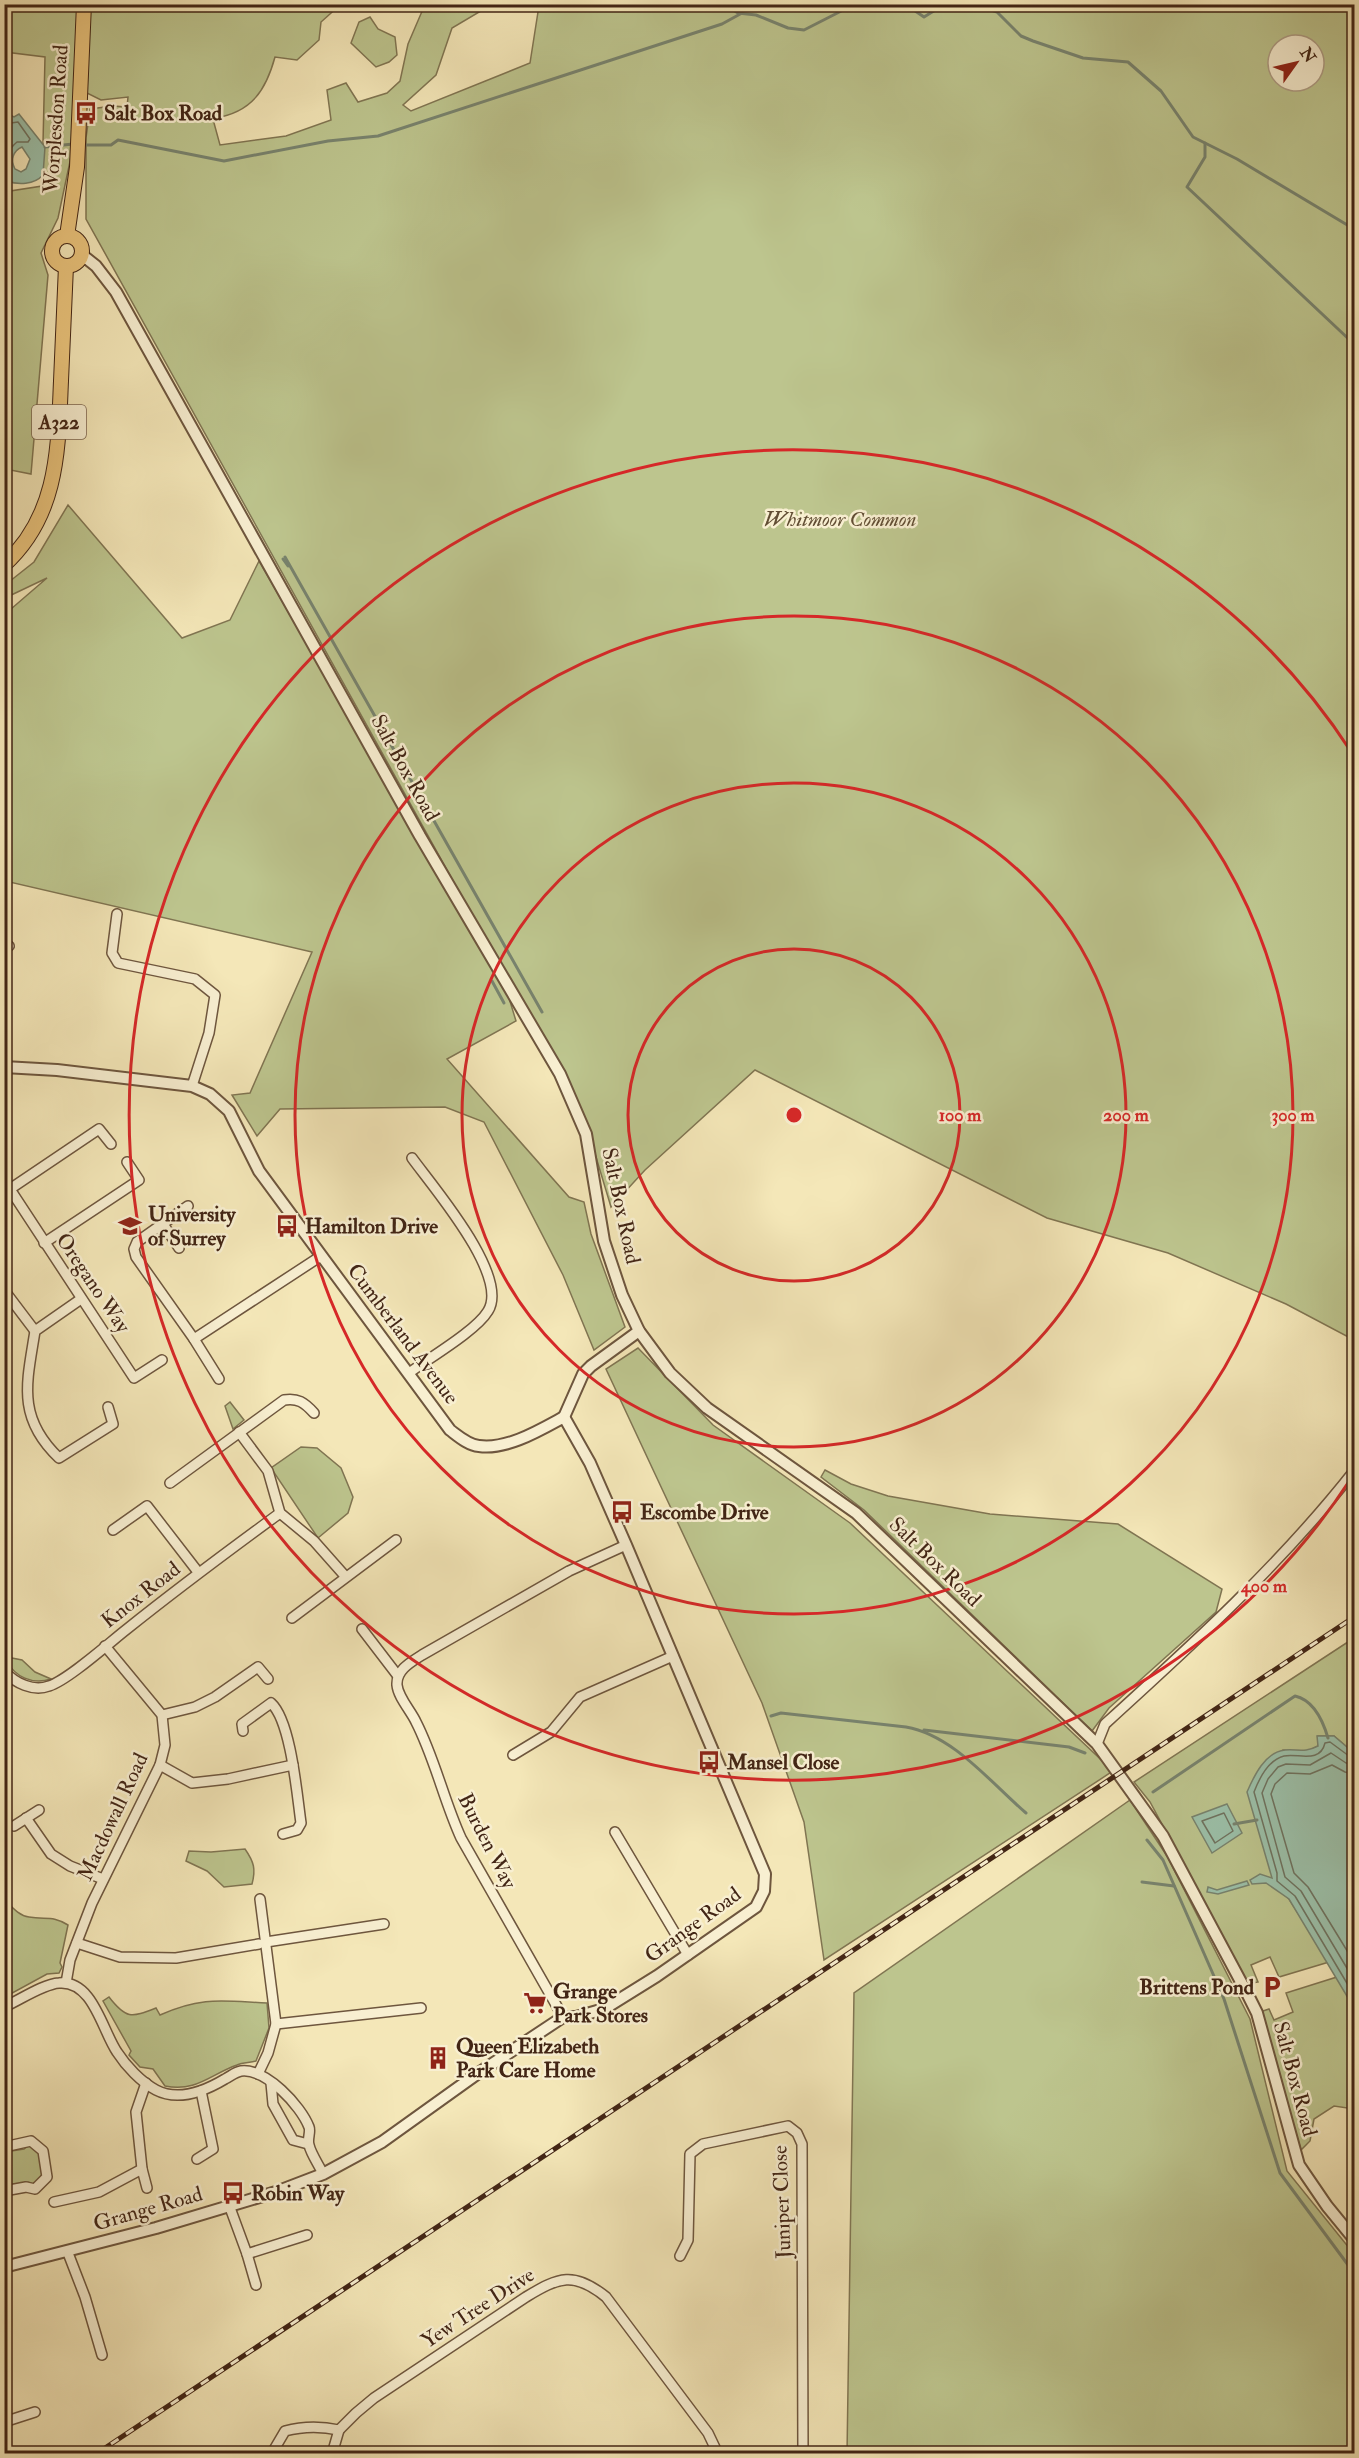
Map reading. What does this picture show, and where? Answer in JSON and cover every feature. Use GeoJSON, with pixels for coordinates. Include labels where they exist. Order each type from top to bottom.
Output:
{"type":"FeatureCollection","features":[{"type":"Feature","properties":{"kind":"main road","name":"Worplesdon Road"},"geometry":{"type":"LineString","coordinates":[[67,236],[78,152],[84,4]]}},
{"type":"Feature","properties":{"kind":"main road"},"geometry":{"type":"LineString","coordinates":[[67,236],[80,244],[81,254],[74,264],[66,266],[57,262],[52,253],[54,243],[67,236]]}},
{"type":"Feature","properties":{"kind":"main road","name":"A322"},"geometry":{"type":"LineString","coordinates":[[4,565],[24,543],[41,514],[57,459],[66,266]]}},
{"type":"Feature","properties":{"kind":"street","name":"Salt Box Road"},"geometry":{"type":"LineString","coordinates":[[81,254],[96,266],[116,292],[420,836],[560,1074],[586,1134],[604,1241],[622,1295],[639,1331],[670,1373],[707,1408],[856,1513],[1097,1744],[1160,1830],[1248,1995],[1257,2013],[1299,2165],[1327,2206],[1354,2239]]}},
{"type":"Feature","properties":{"kind":"street"},"geometry":{"type":"LineString","coordinates":[[117,914],[112,953],[118,963],[195,979],[214,995],[209,1033],[192,1086]]}},
{"type":"Feature","properties":{"kind":"street","name":"Cumberland Avenue"},"geometry":{"type":"LineString","coordinates":[[4,1067],[57,1070],[192,1086],[210,1094],[229,1111],[259,1172],[450,1430],[478,1447],[496,1445],[517,1439],[564,1417]]}},
{"type":"Feature","properties":{"kind":"street"},"geometry":{"type":"LineString","coordinates":[[10,1189],[99,1129],[111,1144]]}},
{"type":"Feature","properties":{"kind":"street"},"geometry":{"type":"LineString","coordinates":[[409,1373],[479,1322],[491,1305],[492,1293],[488,1273],[475,1245],[412,1158]]}},
{"type":"Feature","properties":{"kind":"street"},"geometry":{"type":"LineString","coordinates":[[44,1243],[139,1180],[127,1162]]}},
{"type":"Feature","properties":{"kind":"street","name":"Oregano Way"},"geometry":{"type":"LineString","coordinates":[[4,1180],[135,1378],[162,1360]]}},
{"type":"Feature","properties":{"kind":"street"},"geometry":{"type":"LineString","coordinates":[[188,1206],[137,1242],[134,1249],[136,1257],[194,1339],[219,1379]]}},
{"type":"Feature","properties":{"kind":"street"},"geometry":{"type":"LineString","coordinates":[[163,1224],[179,1248]]}},
{"type":"Feature","properties":{"kind":"street"},"geometry":{"type":"LineString","coordinates":[[194,1339],[321,1256]]}},
{"type":"Feature","properties":{"kind":"street"},"geometry":{"type":"LineString","coordinates":[[4,1290],[35,1331],[26,1392],[33,1422],[48,1448],[59,1458],[113,1424],[108,1407]]}},
{"type":"Feature","properties":{"kind":"street"},"geometry":{"type":"LineString","coordinates":[[35,1331],[81,1299]]}},
{"type":"Feature","properties":{"kind":"street"},"geometry":{"type":"LineString","coordinates":[[564,1417],[583,1374],[639,1331]]}},
{"type":"Feature","properties":{"kind":"street"},"geometry":{"type":"LineString","coordinates":[[170,1483],[284,1400],[295,1398],[314,1413]]}},
{"type":"Feature","properties":{"kind":"street","name":"Grange Road"},"geometry":{"type":"LineString","coordinates":[[4,2267],[68,2253],[300,2184],[323,2174],[382,2142],[477,2074],[563,2017],[576,2017],[604,2009],[688,1955],[756,1907],[764,1891],[765,1874],[590,1463],[564,1417]]}},
{"type":"Feature","properties":{"kind":"street"},"geometry":{"type":"LineString","coordinates":[[239,1432],[268,1471],[280,1513],[314,1541],[345,1576]]}},
{"type":"Feature","properties":{"kind":"street"},"geometry":{"type":"LineString","coordinates":[[1097,1744],[1105,1724],[1221,1618],[1282,1556],[1354,1471]]}},
{"type":"Feature","properties":{"kind":"street","name":"Knox Road"},"geometry":{"type":"LineString","coordinates":[[113,1530],[147,1506],[198,1572]]}},
{"type":"Feature","properties":{"kind":"street","name":"Knox Road"},"geometry":{"type":"LineString","coordinates":[[4,1671],[30,1688],[49,1687],[198,1572],[280,1513]]}},
{"type":"Feature","properties":{"kind":"street"},"geometry":{"type":"LineString","coordinates":[[292,1618],[345,1576],[396,1540]]}},
{"type":"Feature","properties":{"kind":"street"},"geometry":{"type":"LineString","coordinates":[[362,1629],[398,1676],[405,1666],[422,1655],[569,1571],[626,1545]]}},
{"type":"Feature","properties":{"kind":"street"},"geometry":{"type":"LineString","coordinates":[[105,1646],[162,1715],[195,1707],[215,1697],[258,1667],[267,1679]]}},
{"type":"Feature","properties":{"kind":"street"},"geometry":{"type":"LineString","coordinates":[[513,1755],[551,1732],[580,1697],[673,1656]]}},
{"type":"Feature","properties":{"kind":"street","name":"Burden Way"},"geometry":{"type":"LineString","coordinates":[[398,1676],[397,1686],[417,1724],[436,1771],[448,1810],[461,1838],[563,2017]]}},
{"type":"Feature","properties":{"kind":"street"},"geometry":{"type":"LineString","coordinates":[[243,1731],[242,1724],[271,1703],[280,1711],[292,1765],[301,1823],[297,1830],[283,1834]]}},
{"type":"Feature","properties":{"kind":"street","name":"Macdowall Road"},"geometry":{"type":"LineString","coordinates":[[66,1983],[76,1943],[104,1879],[160,1765],[165,1745],[162,1715]]}},
{"type":"Feature","properties":{"kind":"street"},"geometry":{"type":"LineString","coordinates":[[160,1765],[192,1783],[228,1779],[292,1765]]}},
{"type":"Feature","properties":{"kind":"street"},"geometry":{"type":"LineString","coordinates":[[14,1826],[39,1810]]}},
{"type":"Feature","properties":{"kind":"street"},"geometry":{"type":"LineString","coordinates":[[26,1818],[51,1854],[70,1866],[104,1879]]}},
{"type":"Feature","properties":{"kind":"street"},"geometry":{"type":"LineString","coordinates":[[615,1832],[688,1955]]}},
{"type":"Feature","properties":{"kind":"street"},"geometry":{"type":"LineString","coordinates":[[258,2074],[268,2053],[276,2024],[263,1943],[260,1899]]}},
{"type":"Feature","properties":{"kind":"street"},"geometry":{"type":"LineString","coordinates":[[76,1943],[120,1957],[166,1958],[384,1924]]}},
{"type":"Feature","properties":{"kind":"street"},"geometry":{"type":"LineString","coordinates":[[4,2007],[48,1985],[66,1983],[74,1985],[87,1996],[117,2052],[146,2083],[167,2095],[185,2096],[201,2091],[241,2071],[258,2074],[287,2094],[310,2128],[308,2144],[323,2174]]}},
{"type":"Feature","properties":{"kind":"street"},"geometry":{"type":"LineString","coordinates":[[276,2024],[421,2008]]}},
{"type":"Feature","properties":{"kind":"street"},"geometry":{"type":"LineString","coordinates":[[146,2083],[136,2112],[142,2169],[147,2188]]}},
{"type":"Feature","properties":{"kind":"street"},"geometry":{"type":"LineString","coordinates":[[271,2083],[273,2104],[293,2140],[308,2144]]}},
{"type":"Feature","properties":{"kind":"street"},"geometry":{"type":"LineString","coordinates":[[197,2159],[213,2149],[201,2091]]}},
{"type":"Feature","properties":{"kind":"street","name":"Juniper Close"},"geometry":{"type":"LineString","coordinates":[[680,2256],[688,2240],[690,2154],[703,2144],[788,2126],[797,2133],[802,2144],[803,2454]]}},
{"type":"Feature","properties":{"kind":"street"},"geometry":{"type":"LineString","coordinates":[[4,2147],[31,2140],[43,2151],[47,2177],[35,2189],[26,2187],[4,2191]]}},
{"type":"Feature","properties":{"kind":"street"},"geometry":{"type":"LineString","coordinates":[[54,2202],[99,2192],[142,2169]]}},
{"type":"Feature","properties":{"kind":"street"},"geometry":{"type":"LineString","coordinates":[[230,2205],[256,2285]]}},
{"type":"Feature","properties":{"kind":"street"},"geometry":{"type":"LineString","coordinates":[[247,2254],[307,2235]]}},
{"type":"Feature","properties":{"kind":"street"},"geometry":{"type":"LineString","coordinates":[[68,2253],[85,2297],[102,2355]]}},
{"type":"Feature","properties":{"kind":"street","name":"Yew Tree Drive"},"geometry":{"type":"LineString","coordinates":[[332,2454],[339,2430],[356,2412],[374,2398],[526,2296],[551,2282],[570,2279],[591,2284],[606,2297],[708,2433],[718,2454]]}},
{"type":"Feature","properties":{"kind":"street"},"geometry":{"type":"LineString","coordinates":[[4,2422],[35,2412]]}},
{"type":"Feature","properties":{"kind":"street"},"geometry":{"type":"LineString","coordinates":[[276,2454],[275,2448],[285,2431],[300,2427],[339,2430]]}},
{"type":"Feature","properties":{"kind":"green space","name":"Whitmoor Common"},"geometry":{"type":"Polygon","coordinates":[[[1324,4],[1328,7],[1354,5],[1354,1340],[1286,1304],[1168,1253],[1047,1218],[755,1070],[645,1170],[611,1207],[584,1117],[86,219],[86,138],[90,109],[127,107],[128,97],[101,100],[87,93],[90,5],[340,5],[321,22],[319,40],[297,60],[275,57],[267,80],[256,98],[239,111],[215,118],[214,123],[220,145],[286,136],[331,120],[327,90],[346,83],[358,102],[387,93],[400,81],[408,44],[423,9],[434,5],[491,5],[452,28],[436,75],[403,105],[411,111],[530,63],[538,12],[542,5],[1324,4]]]}},
{"type":"Feature","properties":{"kind":"green space"},"geometry":{"type":"Polygon","coordinates":[[[5,5],[79,5],[75,138],[58,218],[41,253],[48,275],[31,474],[5,469],[4,192],[42,186],[45,57],[5,52],[5,5]]]}},
{"type":"Feature","properties":{"kind":"green space"},"geometry":{"type":"Polygon","coordinates":[[[370,17],[378,29],[395,37],[397,55],[389,62],[376,67],[351,43],[359,22],[370,17]]]}},
{"type":"Feature","properties":{"kind":"green space"},"geometry":{"type":"Polygon","coordinates":[[[68,505],[182,638],[230,620],[259,561],[509,998],[516,1021],[447,1059],[569,1197],[584,1202],[591,1234],[625,1327],[594,1350],[563,1275],[484,1122],[445,1107],[280,1109],[257,1136],[232,1095],[250,1093],[312,952],[5,881],[4,615],[47,578],[5,598],[5,585],[34,562],[68,505]]]}},
{"type":"Feature","properties":{"kind":"green space"},"geometry":{"type":"Polygon","coordinates":[[[638,1348],[713,1425],[850,1523],[1113,1771],[824,1960],[804,1822],[762,1703],[606,1369],[638,1348]]]}},
{"type":"Feature","properties":{"kind":"green space"},"geometry":{"type":"Polygon","coordinates":[[[230,1402],[244,1420],[233,1429],[225,1406],[230,1402]]]}},
{"type":"Feature","properties":{"kind":"green space"},"geometry":{"type":"Polygon","coordinates":[[[301,1447],[317,1448],[341,1468],[353,1497],[348,1513],[318,1538],[271,1468],[301,1447]]]}},
{"type":"Feature","properties":{"kind":"green space"},"geometry":{"type":"Polygon","coordinates":[[[825,1470],[851,1484],[888,1496],[990,1514],[1118,1524],[1222,1589],[1216,1612],[1109,1708],[1092,1731],[864,1510],[821,1477],[825,1470]]]}},
{"type":"Feature","properties":{"kind":"green space"},"geometry":{"type":"Polygon","coordinates":[[[1354,1638],[1354,1753],[1334,1736],[1318,1736],[1318,1746],[1307,1752],[1283,1750],[1278,1889],[1289,1899],[1329,1962],[1279,1977],[1270,1957],[1251,1965],[1258,1982],[1248,1984],[1150,1802],[1134,1782],[1354,1638]]]}},
{"type":"Feature","properties":{"kind":"green space"},"geometry":{"type":"Polygon","coordinates":[[[12,1658],[22,1660],[35,1672],[51,1679],[37,1681],[19,1675],[6,1660],[12,1658]]]}},
{"type":"Feature","properties":{"kind":"green space"},"geometry":{"type":"Polygon","coordinates":[[[1130,1800],[1167,1856],[1250,2019],[1287,2171],[1354,2254],[1354,2453],[847,2454],[854,1993],[1130,1800]]]}},
{"type":"Feature","properties":{"kind":"green space"},"geometry":{"type":"Polygon","coordinates":[[[245,1849],[253,1866],[252,1884],[224,1887],[207,1871],[186,1861],[189,1851],[245,1849]]]}},
{"type":"Feature","properties":{"kind":"green space"},"geometry":{"type":"Polygon","coordinates":[[[5,1900],[22,1915],[53,1919],[68,1925],[60,1963],[62,1967],[59,1973],[47,1974],[5,1997],[5,1900]]]}},
{"type":"Feature","properties":{"kind":"green space"},"geometry":{"type":"Polygon","coordinates":[[[1337,1977],[1354,2008],[1354,2109],[1334,2106],[1314,2119],[1310,2141],[1301,2150],[1260,2012],[1269,2009],[1274,2020],[1293,2012],[1286,1993],[1337,1977]]]}},
{"type":"Feature","properties":{"kind":"green space"},"geometry":{"type":"Polygon","coordinates":[[[109,1997],[125,2013],[135,2015],[156,2008],[160,2015],[201,2002],[267,2003],[269,2028],[256,2061],[239,2064],[194,2085],[165,2086],[153,2069],[140,2067],[129,2055],[131,2051],[103,2001],[109,1997]]]}},
{"type":"Feature","properties":{"kind":"green space"},"geometry":{"type":"Polygon","coordinates":[[[29,2145],[40,2153],[43,2173],[35,2185],[28,2182],[5,2186],[5,2152],[24,2149],[29,2145]]]}},
{"type":"Feature","properties":{"kind":"water"},"geometry":{"type":"Polygon","coordinates":[[[19,114],[45,147],[43,175],[31,182],[11,182],[5,177],[4,120],[10,115],[14,117],[19,114]],[[22,147],[15,153],[13,166],[21,172],[26,169],[30,159],[22,147]]]}},
{"type":"Feature","properties":{"kind":"water"},"geometry":{"type":"Polygon","coordinates":[[[1317,1736],[1334,1736],[1354,1753],[1354,2008],[1289,1899],[1266,1883],[1252,1884],[1250,1880],[1260,1874],[1272,1878],[1247,1792],[1261,1766],[1272,1755],[1285,1750],[1305,1750],[1318,1746],[1317,1736]]]}},
{"type":"Feature","properties":{"kind":"water"},"geometry":{"type":"Polygon","coordinates":[[[1227,1804],[1242,1833],[1212,1853],[1192,1817],[1227,1804]]]}},
{"type":"Feature","properties":{"kind":"water"},"geometry":{"type":"Polygon","coordinates":[[[1247,1881],[1249,1885],[1218,1894],[1207,1892],[1208,1887],[1217,1890],[1247,1881]]]}},
{"type":"Feature","properties":{"kind":"waterway"},"geometry":{"type":"LineString","coordinates":[[723,4],[738,13],[756,15],[788,28],[804,30],[855,4]]}},
{"type":"Feature","properties":{"kind":"waterway"},"geometry":{"type":"LineString","coordinates":[[905,4],[924,17],[945,4]]}},
{"type":"Feature","properties":{"kind":"waterway"},"geometry":{"type":"LineString","coordinates":[[974,4],[997,12],[1021,36],[1033,41],[1083,58],[1128,62],[1161,91],[1193,137],[1237,159],[1354,229]]}},
{"type":"Feature","properties":{"kind":"waterway"},"geometry":{"type":"LineString","coordinates":[[83,145],[111,145],[118,140],[224,161],[328,141],[378,136],[722,24],[742,13]]}},
{"type":"Feature","properties":{"kind":"waterway"},"geometry":{"type":"LineString","coordinates":[[1205,143],[1205,157],[1187,187],[1354,344]]}},
{"type":"Feature","properties":{"kind":"waterway"},"geometry":{"type":"LineString","coordinates":[[45,147],[73,144]]}},
{"type":"Feature","properties":{"kind":"waterway"},"geometry":{"type":"LineString","coordinates":[[285,557],[542,1012]]}},
{"type":"Feature","properties":{"kind":"waterway"},"geometry":{"type":"LineString","coordinates":[[283,559],[288,566]]}},
{"type":"Feature","properties":{"kind":"waterway"},"geometry":{"type":"LineString","coordinates":[[492,981],[504,1003]]}},
{"type":"Feature","properties":{"kind":"waterway"},"geometry":{"type":"LineString","coordinates":[[1153,1792],[1295,1696],[1312,1707],[1320,1718],[1328,1738]]}},
{"type":"Feature","properties":{"kind":"waterway"},"geometry":{"type":"LineString","coordinates":[[771,1716],[781,1713],[906,1727],[923,1732],[955,1750],[1026,1813]]}},
{"type":"Feature","properties":{"kind":"waterway"},"geometry":{"type":"LineString","coordinates":[[924,1730],[1069,1747],[1085,1753]]}},
{"type":"Feature","properties":{"kind":"waterway"},"geometry":{"type":"LineString","coordinates":[[1234,1824],[1257,1820]]}},
{"type":"Feature","properties":{"kind":"waterway"},"geometry":{"type":"LineString","coordinates":[[1147,1840],[1163,1860],[1224,1999],[1280,2173],[1354,2273]]}},
{"type":"Feature","properties":{"kind":"waterway"},"geometry":{"type":"LineString","coordinates":[[1142,1882],[1174,1886]]}},
{"type":"Feature","properties":{"kind":"railway"},"geometry":{"type":"LineString","coordinates":[[96,2454],[1354,1617]]}},
{"type":"Feature","properties":{"kind":"place","name":"Salt Box Road"},"geometry":{"type":"Point","coordinates":[86,113]}},
{"type":"Feature","properties":{"kind":"place","name":"University of Surrey"},"geometry":{"type":"Point","coordinates":[130,1226]}},
{"type":"Feature","properties":{"kind":"place","name":"Hamilton Drive"},"geometry":{"type":"Point","coordinates":[287,1226]}},
{"type":"Feature","properties":{"kind":"place","name":"Escombe Drive"},"geometry":{"type":"Point","coordinates":[622,1512]}},
{"type":"Feature","properties":{"kind":"place","name":"Mansel Close"},"geometry":{"type":"Point","coordinates":[709,1762]}},
{"type":"Feature","properties":{"kind":"place","name":"Brittens Pond"},"geometry":{"type":"Point","coordinates":[1272,1987]}},
{"type":"Feature","properties":{"kind":"place","name":"Grange Park Stores"},"geometry":{"type":"Point","coordinates":[535,2003]}},
{"type":"Feature","properties":{"kind":"place","name":"Queen Elizabeth Park Care Home"},"geometry":{"type":"Point","coordinates":[438,2058]}},
{"type":"Feature","properties":{"kind":"place","name":"Robin Way"},"geometry":{"type":"Point","coordinates":[233,2193]}}]}
